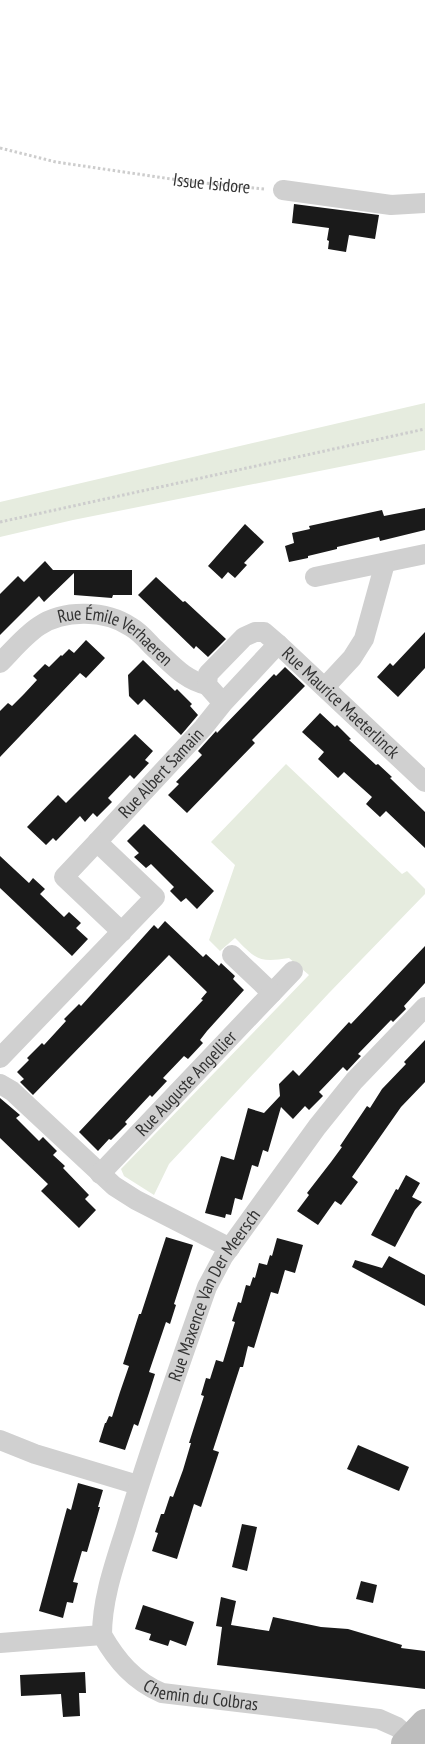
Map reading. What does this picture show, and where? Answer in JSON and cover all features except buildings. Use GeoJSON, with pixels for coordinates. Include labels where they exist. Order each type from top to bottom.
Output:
{"type":"FeatureCollection","features":[{"type":"Feature","properties":{"kind":"street"},"geometry":{"type":"LineString","coordinates":[[283,190],[391,205],[425,203]]}},
{"type":"Feature","properties":{"kind":"street"},"geometry":{"type":"LineString","coordinates":[[315,577],[425,554]]}},
{"type":"Feature","properties":{"kind":"street"},"geometry":{"type":"LineString","coordinates":[[325,687],[352,658],[364,639],[385,563]]}},
{"type":"Feature","properties":{"kind":"street","name":"Rue Émile Verhaeren"},"geometry":{"type":"LineString","coordinates":[[0,663],[24,639],[46,622],[65,616],[96,615],[111,618],[131,627],[184,675],[196,682],[207,685]]}},
{"type":"Feature","properties":{"kind":"street"},"geometry":{"type":"LineString","coordinates":[[223,703],[207,685],[208,674],[244,637],[255,632],[264,632],[278,644]]}},
{"type":"Feature","properties":{"kind":"street","name":"Rue Maurice Maeterlinck"},"geometry":{"type":"LineString","coordinates":[[278,644],[425,782]]}},
{"type":"Feature","properties":{"kind":"street","name":"Rue Albert Samain"},"geometry":{"type":"LineString","coordinates":[[122,932],[64,877],[203,728],[223,703],[278,644]]}},
{"type":"Feature","properties":{"kind":"street"},"geometry":{"type":"LineString","coordinates":[[0,1058],[155,897],[97,842]]}},
{"type":"Feature","properties":{"kind":"street"},"geometry":{"type":"LineString","coordinates":[[232,955],[272,993]]}},
{"type":"Feature","properties":{"kind":"street","name":"Rue Auguste Angellier"},"geometry":{"type":"LineString","coordinates":[[100,1174],[293,971]]}},
{"type":"Feature","properties":{"kind":"street","name":"Rue Maxence Van Der Meersch"},"geometry":{"type":"LineString","coordinates":[[102,1635],[102,1619],[106,1593],[138,1486],[207,1287],[218,1265],[354,1081],[425,1007]]}},
{"type":"Feature","properties":{"kind":"street"},"geometry":{"type":"LineString","coordinates":[[0,1084],[12,1091],[100,1174],[136,1200],[230,1248]]}},
{"type":"Feature","properties":{"kind":"street"},"geometry":{"type":"LineString","coordinates":[[0,1440],[35,1454],[138,1486]]}},
{"type":"Feature","properties":{"kind":"street"},"geometry":{"type":"LineString","coordinates":[[0,1642],[102,1635]]}},
{"type":"Feature","properties":{"kind":"street","name":"Chemin du Colbras"},"geometry":{"type":"LineString","coordinates":[[102,1635],[120,1663],[134,1677],[148,1687],[162,1692],[379,1719],[415,1737]]}},
{"type":"Feature","properties":{"kind":"path","name":"Issue Isidore"},"geometry":{"type":"LineString","coordinates":[[0,148],[56,162],[185,181],[283,190]]}},
{"type":"Feature","properties":{"kind":"path"},"geometry":{"type":"LineString","coordinates":[[0,522],[425,429]]}},
{"type":"Feature","properties":{"kind":"shaded area"},"geometry":{"type":"Polygon","coordinates":[[[425,403],[425,450],[73,520],[0,537],[0,502],[425,403]]]}},
{"type":"Feature","properties":{"kind":"shaded area"},"geometry":{"type":"Polygon","coordinates":[[[286,764],[402,874],[407,871],[425,889],[425,894],[329,993],[169,1164],[154,1195],[124,1176],[121,1169],[309,975],[289,958],[270,960],[258,958],[235,938],[220,951],[209,940],[235,865],[211,842],[286,764]]]}}]}
